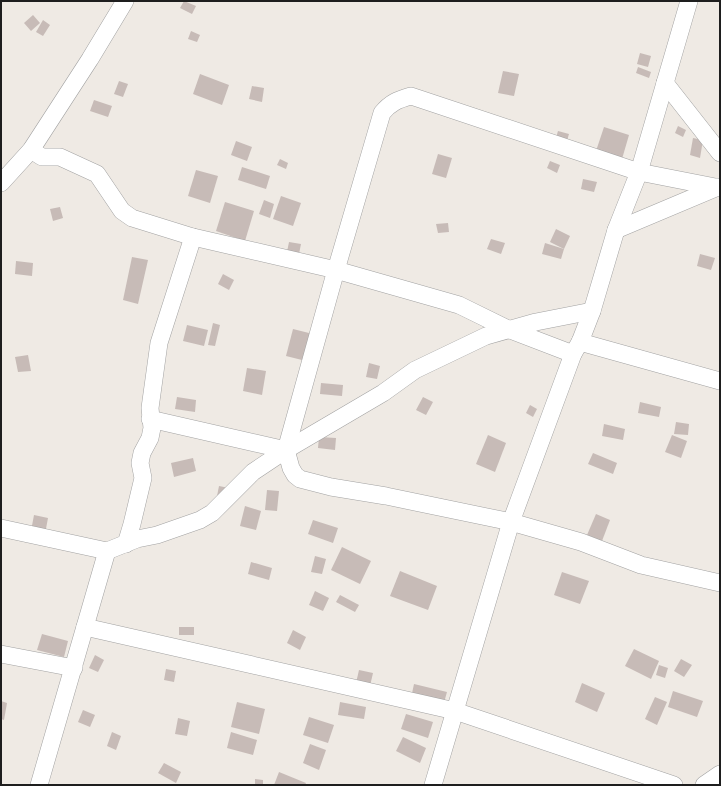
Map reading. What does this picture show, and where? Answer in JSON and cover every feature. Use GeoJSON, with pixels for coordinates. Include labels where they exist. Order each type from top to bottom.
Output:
{"type":"FeatureCollection","features":[{"type":"Feature","properties":{"kind":"street"},"geometry":{"type":"LineString","coordinates":[[1,183],[31,150],[90,59],[125,1]]}},
{"type":"Feature","properties":{"kind":"street"},"geometry":{"type":"LineString","coordinates":[[433,785],[511,522],[592,311],[616,230],[639,172],[688,1]]}},
{"type":"Feature","properties":{"kind":"street"},"geometry":{"type":"LineString","coordinates":[[665,83],[720,153]]}},
{"type":"Feature","properties":{"kind":"street"},"geometry":{"type":"LineString","coordinates":[[280,454],[382,113],[389,105],[398,100],[411,96],[639,172],[719,188]]}},
{"type":"Feature","properties":{"kind":"street"},"geometry":{"type":"LineString","coordinates":[[31,150],[42,156],[60,157],[97,174],[122,211],[132,218],[193,237],[336,270],[459,305],[510,330],[577,348],[720,381]]}},
{"type":"Feature","properties":{"kind":"street"},"geometry":{"type":"LineString","coordinates":[[616,230],[719,188]]}},
{"type":"Feature","properties":{"kind":"street"},"geometry":{"type":"LineString","coordinates":[[126,544],[143,478],[140,463],[142,453],[150,438],[152,428],[150,408],[159,343],[193,237]]}},
{"type":"Feature","properties":{"kind":"street"},"geometry":{"type":"LineString","coordinates":[[1,528],[107,551],[137,539],[157,535],[200,520],[212,513],[253,472],[280,454],[383,393],[415,370],[474,340],[486,336],[536,322],[592,311]]}},
{"type":"Feature","properties":{"kind":"street"},"geometry":{"type":"LineString","coordinates":[[150,419],[280,454],[295,475],[300,479],[332,487],[386,496],[511,522],[581,542],[641,565],[720,583]]}},
{"type":"Feature","properties":{"kind":"street"},"geometry":{"type":"LineString","coordinates":[[39,785],[107,551]]}},
{"type":"Feature","properties":{"kind":"street"},"geometry":{"type":"LineString","coordinates":[[86,627],[455,711],[674,785]]}},
{"type":"Feature","properties":{"kind":"street"},"geometry":{"type":"LineString","coordinates":[[1,654],[74,668]]}},
{"type":"Feature","properties":{"kind":"street"},"geometry":{"type":"LineString","coordinates":[[704,785],[720,774]]}},
{"type":"Feature","properties":{"kind":"building"},"geometry":{"type":"Polygon","coordinates":[[[184,1],[196,6],[192,14],[180,8],[184,1]]]}},
{"type":"Feature","properties":{"kind":"building"},"geometry":{"type":"Polygon","coordinates":[[[33,15],[40,23],[31,31],[24,23],[33,15]]]}},
{"type":"Feature","properties":{"kind":"building"},"geometry":{"type":"Polygon","coordinates":[[[43,20],[50,25],[43,36],[36,32],[43,20]]]}},
{"type":"Feature","properties":{"kind":"building"},"geometry":{"type":"Polygon","coordinates":[[[191,31],[200,35],[197,42],[188,39],[191,31]]]}},
{"type":"Feature","properties":{"kind":"building"},"geometry":{"type":"Polygon","coordinates":[[[640,53],[651,56],[648,67],[637,64],[640,53]]]}},
{"type":"Feature","properties":{"kind":"building"},"geometry":{"type":"Polygon","coordinates":[[[638,67],[651,72],[649,78],[636,73],[638,67]]]}},
{"type":"Feature","properties":{"kind":"building"},"geometry":{"type":"Polygon","coordinates":[[[503,71],[519,74],[514,96],[498,93],[503,71]]]}},
{"type":"Feature","properties":{"kind":"building"},"geometry":{"type":"Polygon","coordinates":[[[200,74],[229,85],[222,105],[193,94],[200,74]]]}},
{"type":"Feature","properties":{"kind":"building"},"geometry":{"type":"Polygon","coordinates":[[[119,81],[128,84],[123,97],[114,94],[119,81]]]}},
{"type":"Feature","properties":{"kind":"building"},"geometry":{"type":"Polygon","coordinates":[[[252,86],[264,88],[262,102],[249,99],[252,86]]]}},
{"type":"Feature","properties":{"kind":"building"},"geometry":{"type":"Polygon","coordinates":[[[94,100],[112,106],[108,117],[90,111],[94,100]]]}},
{"type":"Feature","properties":{"kind":"building"},"geometry":{"type":"Polygon","coordinates":[[[678,126],[686,130],[683,137],[675,133],[678,126]]]}},
{"type":"Feature","properties":{"kind":"building"},"geometry":{"type":"Polygon","coordinates":[[[604,127],[629,135],[622,159],[596,151],[604,127]]]}},
{"type":"Feature","properties":{"kind":"building"},"geometry":{"type":"Polygon","coordinates":[[[558,131],[569,134],[566,144],[555,141],[558,131]]]}},
{"type":"Feature","properties":{"kind":"building"},"geometry":{"type":"Polygon","coordinates":[[[693,138],[703,140],[700,158],[690,155],[693,138]]]}},
{"type":"Feature","properties":{"kind":"building"},"geometry":{"type":"Polygon","coordinates":[[[236,141],[252,147],[247,161],[231,155],[236,141]]]}},
{"type":"Feature","properties":{"kind":"building"},"geometry":{"type":"Polygon","coordinates":[[[438,154],[452,158],[446,178],[432,174],[438,154]]]}},
{"type":"Feature","properties":{"kind":"building"},"geometry":{"type":"Polygon","coordinates":[[[280,159],[288,163],[286,169],[277,165],[280,159]]]}},
{"type":"Feature","properties":{"kind":"building"},"geometry":{"type":"Polygon","coordinates":[[[550,161],[560,165],[557,173],[547,168],[550,161]]]}},
{"type":"Feature","properties":{"kind":"building"},"geometry":{"type":"Polygon","coordinates":[[[242,167],[270,176],[266,189],[238,180],[242,167]]]}},
{"type":"Feature","properties":{"kind":"building"},"geometry":{"type":"Polygon","coordinates":[[[196,170],[218,176],[210,203],[188,196],[196,170]]]}},
{"type":"Feature","properties":{"kind":"building"},"geometry":{"type":"Polygon","coordinates":[[[583,179],[597,182],[594,192],[581,189],[583,179]]]}},
{"type":"Feature","properties":{"kind":"building"},"geometry":{"type":"Polygon","coordinates":[[[281,196],[301,203],[293,226],[273,219],[281,196]]]}},
{"type":"Feature","properties":{"kind":"building"},"geometry":{"type":"Polygon","coordinates":[[[264,200],[274,204],[270,218],[259,214],[264,200]]]}},
{"type":"Feature","properties":{"kind":"building"},"geometry":{"type":"Polygon","coordinates":[[[225,202],[254,211],[245,241],[216,231],[225,202]]]}},
{"type":"Feature","properties":{"kind":"building"},"geometry":{"type":"Polygon","coordinates":[[[60,207],[63,218],[53,221],[50,209],[60,207]]]}},
{"type":"Feature","properties":{"kind":"building"},"geometry":{"type":"Polygon","coordinates":[[[448,223],[449,232],[438,233],[436,224],[448,223]]]}},
{"type":"Feature","properties":{"kind":"building"},"geometry":{"type":"Polygon","coordinates":[[[556,229],[570,236],[564,249],[550,242],[556,229]]]}},
{"type":"Feature","properties":{"kind":"building"},"geometry":{"type":"Polygon","coordinates":[[[491,239],[505,243],[501,254],[487,249],[491,239]]]}},
{"type":"Feature","properties":{"kind":"building"},"geometry":{"type":"Polygon","coordinates":[[[289,242],[301,244],[298,259],[286,257],[289,242]]]}},
{"type":"Feature","properties":{"kind":"building"},"geometry":{"type":"Polygon","coordinates":[[[545,243],[564,249],[561,259],[542,254],[545,243]]]}},
{"type":"Feature","properties":{"kind":"building"},"geometry":{"type":"Polygon","coordinates":[[[700,254],[715,258],[711,270],[697,266],[700,254]]]}},
{"type":"Feature","properties":{"kind":"building"},"geometry":{"type":"Polygon","coordinates":[[[132,257],[148,260],[138,304],[123,300],[132,257]]]}},
{"type":"Feature","properties":{"kind":"building"},"geometry":{"type":"Polygon","coordinates":[[[16,261],[33,263],[32,276],[15,274],[16,261]]]}},
{"type":"Feature","properties":{"kind":"building"},"geometry":{"type":"Polygon","coordinates":[[[223,274],[234,280],[229,290],[218,284],[223,274]]]}},
{"type":"Feature","properties":{"kind":"building"},"geometry":{"type":"Polygon","coordinates":[[[213,323],[220,325],[215,346],[208,345],[213,323]]]}},
{"type":"Feature","properties":{"kind":"building"},"geometry":{"type":"Polygon","coordinates":[[[187,325],[208,330],[204,346],[183,341],[187,325]]]}},
{"type":"Feature","properties":{"kind":"building"},"geometry":{"type":"Polygon","coordinates":[[[293,329],[313,334],[306,361],[286,356],[293,329]]]}},
{"type":"Feature","properties":{"kind":"building"},"geometry":{"type":"Polygon","coordinates":[[[28,355],[31,371],[18,372],[15,357],[28,355]]]}},
{"type":"Feature","properties":{"kind":"building"},"geometry":{"type":"Polygon","coordinates":[[[369,363],[380,366],[377,379],[366,377],[369,363]]]}},
{"type":"Feature","properties":{"kind":"building"},"geometry":{"type":"Polygon","coordinates":[[[247,368],[266,371],[262,395],[243,391],[247,368]]]}},
{"type":"Feature","properties":{"kind":"building"},"geometry":{"type":"Polygon","coordinates":[[[321,383],[343,385],[342,396],[320,394],[321,383]]]}},
{"type":"Feature","properties":{"kind":"building"},"geometry":{"type":"Polygon","coordinates":[[[177,397],[196,400],[195,412],[175,409],[177,397]]]}},
{"type":"Feature","properties":{"kind":"building"},"geometry":{"type":"Polygon","coordinates":[[[423,397],[433,402],[426,415],[416,410],[423,397]]]}},
{"type":"Feature","properties":{"kind":"building"},"geometry":{"type":"Polygon","coordinates":[[[640,402],[661,407],[659,417],[638,413],[640,402]]]}},
{"type":"Feature","properties":{"kind":"building"},"geometry":{"type":"Polygon","coordinates":[[[530,405],[537,409],[533,417],[526,413],[530,405]]]}},
{"type":"Feature","properties":{"kind":"building"},"geometry":{"type":"Polygon","coordinates":[[[676,422],[689,424],[688,435],[674,434],[676,422]]]}},
{"type":"Feature","properties":{"kind":"building"},"geometry":{"type":"Polygon","coordinates":[[[604,424],[625,429],[623,440],[602,436],[604,424]]]}},
{"type":"Feature","properties":{"kind":"building"},"geometry":{"type":"Polygon","coordinates":[[[488,435],[506,443],[495,472],[476,464],[488,435]]]}},
{"type":"Feature","properties":{"kind":"building"},"geometry":{"type":"Polygon","coordinates":[[[672,435],[687,441],[681,458],[665,452],[672,435]]]}},
{"type":"Feature","properties":{"kind":"building"},"geometry":{"type":"Polygon","coordinates":[[[319,437],[336,438],[335,450],[318,448],[319,437]]]}},
{"type":"Feature","properties":{"kind":"building"},"geometry":{"type":"Polygon","coordinates":[[[593,453],[617,463],[613,474],[588,464],[593,453]]]}},
{"type":"Feature","properties":{"kind":"building"},"geometry":{"type":"Polygon","coordinates":[[[193,458],[196,471],[174,477],[171,463],[193,458]]]}},
{"type":"Feature","properties":{"kind":"building"},"geometry":{"type":"Polygon","coordinates":[[[219,486],[234,489],[217,496],[219,486]]]}},
{"type":"Feature","properties":{"kind":"building"},"geometry":{"type":"Polygon","coordinates":[[[267,490],[279,491],[277,511],[265,510],[267,490]]]}},
{"type":"Feature","properties":{"kind":"building"},"geometry":{"type":"Polygon","coordinates":[[[245,506],[261,511],[256,530],[240,526],[245,506]]]}},
{"type":"Feature","properties":{"kind":"building"},"geometry":{"type":"Polygon","coordinates":[[[596,514],[610,520],[602,541],[587,535],[596,514]]]}},
{"type":"Feature","properties":{"kind":"building"},"geometry":{"type":"Polygon","coordinates":[[[34,515],[48,518],[45,534],[31,531],[34,515]]]}},
{"type":"Feature","properties":{"kind":"building"},"geometry":{"type":"Polygon","coordinates":[[[313,520],[338,528],[333,543],[308,534],[313,520]]]}},
{"type":"Feature","properties":{"kind":"building"},"geometry":{"type":"Polygon","coordinates":[[[342,547],[371,561],[360,584],[331,570],[342,547]]]}},
{"type":"Feature","properties":{"kind":"building"},"geometry":{"type":"Polygon","coordinates":[[[315,556],[326,559],[322,574],[311,572],[315,556]]]}},
{"type":"Feature","properties":{"kind":"building"},"geometry":{"type":"Polygon","coordinates":[[[251,562],[272,568],[269,580],[248,574],[251,562]]]}},
{"type":"Feature","properties":{"kind":"building"},"geometry":{"type":"Polygon","coordinates":[[[400,571],[437,586],[428,610],[390,596],[400,571]]]}},
{"type":"Feature","properties":{"kind":"building"},"geometry":{"type":"Polygon","coordinates":[[[562,572],[589,581],[580,604],[554,595],[562,572]]]}},
{"type":"Feature","properties":{"kind":"building"},"geometry":{"type":"Polygon","coordinates":[[[315,591],[329,598],[323,611],[309,605],[315,591]]]}},
{"type":"Feature","properties":{"kind":"building"},"geometry":{"type":"Polygon","coordinates":[[[340,595],[359,605],[355,612],[336,602],[340,595]]]}},
{"type":"Feature","properties":{"kind":"building"},"geometry":{"type":"Polygon","coordinates":[[[179,627],[194,627],[194,635],[179,635],[179,627]]]}},
{"type":"Feature","properties":{"kind":"building"},"geometry":{"type":"Polygon","coordinates":[[[293,630],[306,637],[300,650],[287,643],[293,630]]]}},
{"type":"Feature","properties":{"kind":"building"},"geometry":{"type":"Polygon","coordinates":[[[42,634],[68,641],[64,657],[37,650],[42,634]]]}},
{"type":"Feature","properties":{"kind":"building"},"geometry":{"type":"Polygon","coordinates":[[[634,649],[659,661],[651,679],[625,666],[634,649]]]}},
{"type":"Feature","properties":{"kind":"building"},"geometry":{"type":"Polygon","coordinates":[[[95,655],[104,660],[98,672],[89,668],[95,655]]]}},
{"type":"Feature","properties":{"kind":"building"},"geometry":{"type":"Polygon","coordinates":[[[681,659],[692,665],[684,677],[674,671],[681,659]]]}},
{"type":"Feature","properties":{"kind":"building"},"geometry":{"type":"Polygon","coordinates":[[[659,665],[668,668],[665,678],[656,675],[659,665]]]}},
{"type":"Feature","properties":{"kind":"building"},"geometry":{"type":"Polygon","coordinates":[[[166,669],[176,671],[174,682],[164,680],[166,669]]]}},
{"type":"Feature","properties":{"kind":"building"},"geometry":{"type":"Polygon","coordinates":[[[359,670],[373,673],[370,686],[356,683],[359,670]]]}},
{"type":"Feature","properties":{"kind":"building"},"geometry":{"type":"Polygon","coordinates":[[[582,683],[605,693],[597,712],[575,702],[582,683]]]}},
{"type":"Feature","properties":{"kind":"building"},"geometry":{"type":"Polygon","coordinates":[[[414,684],[447,692],[443,706],[411,698],[414,684]]]}},
{"type":"Feature","properties":{"kind":"building"},"geometry":{"type":"Polygon","coordinates":[[[673,691],[703,701],[697,717],[668,707],[673,691]]]}},
{"type":"Feature","properties":{"kind":"building"},"geometry":{"type":"Polygon","coordinates":[[[655,697],[667,702],[657,725],[645,719],[655,697]]]}},
{"type":"Feature","properties":{"kind":"building"},"geometry":{"type":"Polygon","coordinates":[[[1,701],[7,703],[4,720],[1,719],[1,701]]]}},
{"type":"Feature","properties":{"kind":"building"},"geometry":{"type":"Polygon","coordinates":[[[237,702],[265,709],[259,734],[231,727],[237,702]]]}},
{"type":"Feature","properties":{"kind":"building"},"geometry":{"type":"Polygon","coordinates":[[[340,702],[366,707],[364,719],[338,715],[340,702]]]}},
{"type":"Feature","properties":{"kind":"building"},"geometry":{"type":"Polygon","coordinates":[[[83,710],[95,715],[90,727],[78,722],[83,710]]]}},
{"type":"Feature","properties":{"kind":"building"},"geometry":{"type":"Polygon","coordinates":[[[406,714],[433,722],[428,738],[401,729],[406,714]]]}},
{"type":"Feature","properties":{"kind":"building"},"geometry":{"type":"Polygon","coordinates":[[[309,717],[334,725],[328,743],[303,735],[309,717]]]}},
{"type":"Feature","properties":{"kind":"building"},"geometry":{"type":"Polygon","coordinates":[[[178,718],[190,721],[187,736],[175,734],[178,718]]]}},
{"type":"Feature","properties":{"kind":"building"},"geometry":{"type":"Polygon","coordinates":[[[112,732],[121,736],[116,750],[107,746],[112,732]]]}},
{"type":"Feature","properties":{"kind":"building"},"geometry":{"type":"Polygon","coordinates":[[[231,732],[257,740],[253,755],[227,748],[231,732]]]}},
{"type":"Feature","properties":{"kind":"building"},"geometry":{"type":"Polygon","coordinates":[[[403,737],[426,748],[420,763],[396,751],[403,737]]]}},
{"type":"Feature","properties":{"kind":"building"},"geometry":{"type":"Polygon","coordinates":[[[310,744],[326,750],[319,770],[303,763],[310,744]]]}},
{"type":"Feature","properties":{"kind":"building"},"geometry":{"type":"Polygon","coordinates":[[[164,763],[181,772],[176,783],[158,773],[164,763]]]}},
{"type":"Feature","properties":{"kind":"building"},"geometry":{"type":"Polygon","coordinates":[[[279,772],[306,783],[305,785],[274,785],[279,772]]]}},
{"type":"Feature","properties":{"kind":"building"},"geometry":{"type":"Polygon","coordinates":[[[255,779],[263,780],[263,785],[255,785],[255,779]]]}}]}
